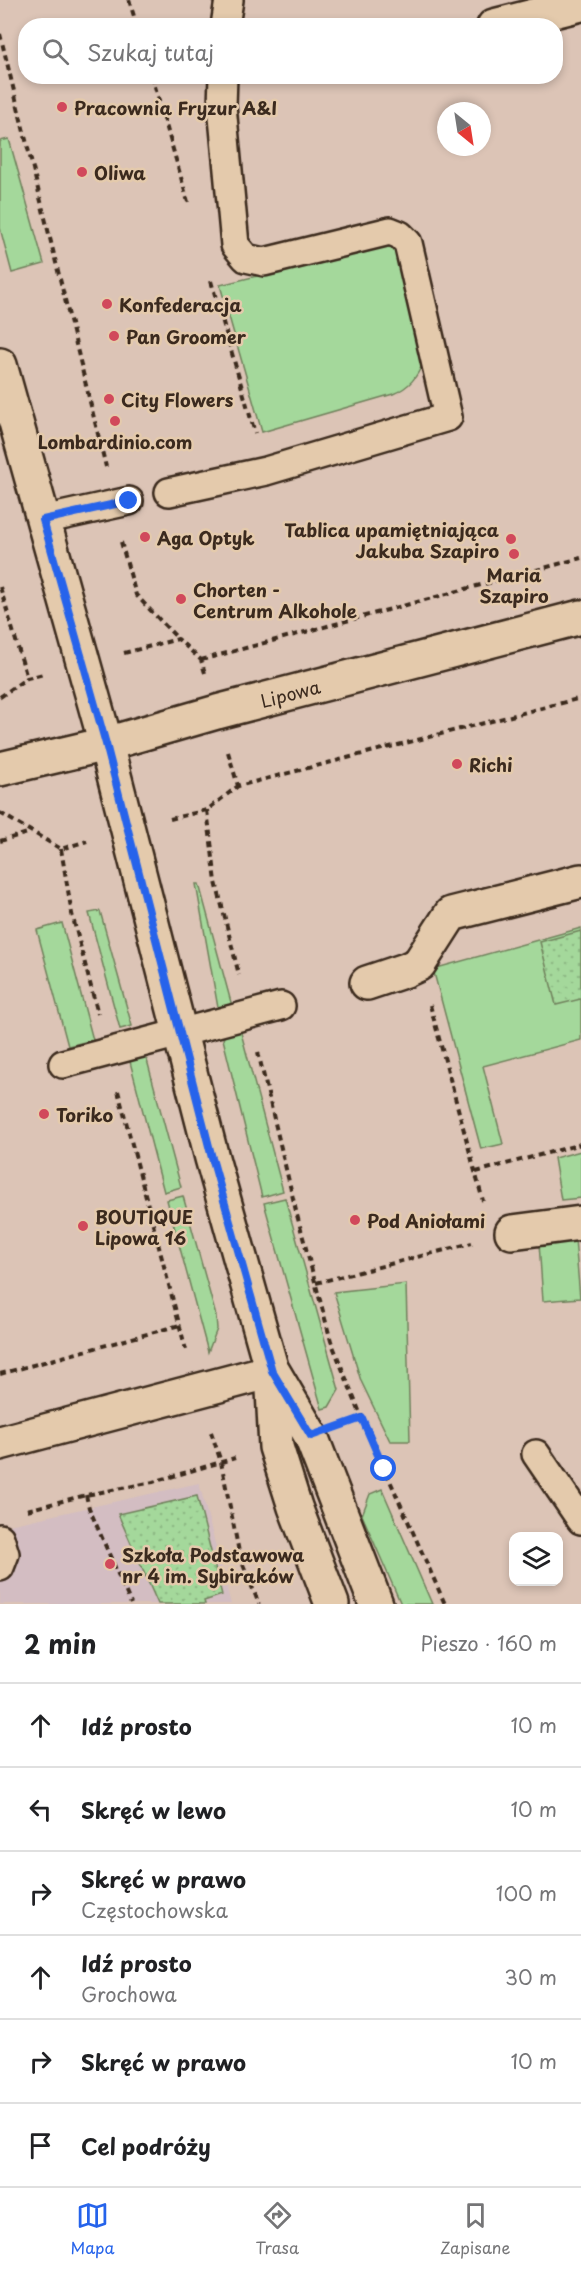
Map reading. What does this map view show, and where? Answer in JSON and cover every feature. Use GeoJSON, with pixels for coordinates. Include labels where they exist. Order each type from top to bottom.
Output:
{"type":"FeatureCollection","features":[{"type":"Feature","properties":{"kind":"street"},"geometry":{"type":"LineString","coordinates":[[526,18],[581,4]]}},
{"type":"Feature","properties":{"kind":"street"},"geometry":{"type":"LineString","coordinates":[[0,365],[106,744],[212,1158],[272,1371],[276,1447],[295,1508],[332,1604]]}},
{"type":"Feature","properties":{"kind":"street","name":"Lipowa"},"geometry":{"type":"LineString","coordinates":[[0,769],[106,744],[216,712],[581,617]]}},
{"type":"Feature","properties":{"kind":"street"},"geometry":{"type":"LineString","coordinates":[[367,983],[419,964],[451,914],[581,881]]}},
{"type":"Feature","properties":{"kind":"street"},"geometry":{"type":"LineString","coordinates":[[502,1235],[581,1223]]}},
{"type":"Feature","properties":{"kind":"street"},"geometry":{"type":"LineString","coordinates":[[0,1443],[272,1371]]}},
{"type":"Feature","properties":{"kind":"street"},"geometry":{"type":"LineString","coordinates":[[272,1371],[311,1436],[376,1604]]}},
{"type":"Feature","properties":{"kind":"street"},"geometry":{"type":"LineString","coordinates":[[295,1508],[332,1492]]}},
{"type":"Feature","properties":{"kind":"lane"},"geometry":{"type":"LineString","coordinates":[[226,18],[229,0]]}},
{"type":"Feature","properties":{"kind":"lane"},"geometry":{"type":"LineString","coordinates":[[169,492],[266,471],[448,417],[408,243],[400,235],[390,231],[264,262],[246,258],[235,245],[222,106],[223,84]]}},
{"type":"Feature","properties":{"kind":"lane"},"geometry":{"type":"LineString","coordinates":[[43,520],[120,503]]}},
{"type":"Feature","properties":{"kind":"lane"},"geometry":{"type":"LineString","coordinates":[[63,1064],[180,1031],[281,1006]]}},
{"type":"Feature","properties":{"kind":"lane"},"geometry":{"type":"LineString","coordinates":[[536,1455],[581,1520]]}},
{"type":"Feature","properties":{"kind":"lane"},"geometry":{"type":"LineString","coordinates":[[0,1538],[5,1554],[0,1567]]}},
{"type":"Feature","properties":{"kind":"path"},"geometry":{"type":"LineString","coordinates":[[129,0],[135,18]]}},
{"type":"Feature","properties":{"kind":"path"},"geometry":{"type":"LineString","coordinates":[[0,34],[104,456],[120,503],[136,595],[178,639]]}},
{"type":"Feature","properties":{"kind":"path"},"geometry":{"type":"LineString","coordinates":[[201,660],[581,558]]}},
{"type":"Feature","properties":{"kind":"path"},"geometry":{"type":"LineString","coordinates":[[0,587],[27,678],[0,697]]}},
{"type":"Feature","properties":{"kind":"path"},"geometry":{"type":"LineString","coordinates":[[445,1604],[362,1418],[331,1341],[297,1215],[216,882],[207,810],[238,786],[581,699]]}},
{"type":"Feature","properties":{"kind":"path"},"geometry":{"type":"LineString","coordinates":[[0,813],[62,849],[72,914],[197,1390],[221,1462],[240,1557],[259,1604]]}},
{"type":"Feature","properties":{"kind":"path"},"geometry":{"type":"LineString","coordinates":[[0,841],[32,831]]}},
{"type":"Feature","properties":{"kind":"path"},"geometry":{"type":"LineString","coordinates":[[316,1283],[502,1235],[476,1172],[419,964]]}},
{"type":"Feature","properties":{"kind":"path"},"geometry":{"type":"LineString","coordinates":[[476,1172],[581,1144]]}},
{"type":"Feature","properties":{"kind":"path"},"geometry":{"type":"LineString","coordinates":[[0,1374],[180,1325]]}},
{"type":"Feature","properties":{"kind":"path"},"geometry":{"type":"LineString","coordinates":[[311,1436],[362,1418]]}},
{"type":"Feature","properties":{"kind":"path"},"geometry":{"type":"LineString","coordinates":[[22,1511],[153,1482],[276,1447]]}},
{"type":"Feature","properties":{"kind":"path"},"geometry":{"type":"LineString","coordinates":[[86,1495],[89,1508],[131,1604]]}},
{"type":"Feature","properties":{"kind":"shaded area","name":"Szkoła Podstawowa nr 4 im. Sybiraków"},"geometry":{"type":"Polygon","coordinates":[[[199,1483],[231,1604],[0,1604],[0,1527],[199,1483]]]}},
{"type":"Feature","properties":{"kind":"green space"},"geometry":{"type":"Polygon","coordinates":[[[9,139],[44,264],[12,273],[0,228],[0,141],[9,139]]]}},
{"type":"Feature","properties":{"kind":"green space"},"geometry":{"type":"Polygon","coordinates":[[[383,245],[398,252],[424,361],[416,377],[393,394],[262,432],[220,285],[383,245]]]}},
{"type":"Feature","properties":{"kind":"green space"},"geometry":{"type":"Polygon","coordinates":[[[196,884],[199,884],[232,1006],[221,1009],[218,1008],[196,884]]]}},
{"type":"Feature","properties":{"kind":"green space"},"geometry":{"type":"Polygon","coordinates":[[[100,911],[132,1026],[120,1029],[89,913],[100,911]]]}},
{"type":"Feature","properties":{"kind":"green space"},"geometry":{"type":"Polygon","coordinates":[[[62,923],[93,1040],[68,1046],[37,930],[62,923]]]}},
{"type":"Feature","properties":{"kind":"green space"},"geometry":{"type":"Polygon","coordinates":[[[581,928],[581,1040],[483,1066],[503,1144],[481,1149],[433,969],[581,928]]]}},
{"type":"Feature","properties":{"kind":"green space"},"geometry":{"type":"Polygon","coordinates":[[[581,931],[581,999],[556,1005],[540,942],[581,931]]]}},
{"type":"Feature","properties":{"kind":"green space"},"geometry":{"type":"Polygon","coordinates":[[[240,1029],[283,1191],[262,1197],[223,1039],[227,1032],[240,1029]]]}},
{"type":"Feature","properties":{"kind":"green space"},"geometry":{"type":"Polygon","coordinates":[[[137,1055],[147,1060],[181,1187],[164,1192],[129,1058],[137,1055]]]}},
{"type":"Feature","properties":{"kind":"green space"},"geometry":{"type":"Polygon","coordinates":[[[581,1151],[581,1198],[561,1200],[554,1158],[581,1151]]]}},
{"type":"Feature","properties":{"kind":"green space"},"geometry":{"type":"Polygon","coordinates":[[[183,1196],[216,1316],[217,1329],[208,1352],[167,1200],[183,1196]]]}},
{"type":"Feature","properties":{"kind":"green space"},"geometry":{"type":"Polygon","coordinates":[[[285,1198],[339,1390],[329,1407],[322,1409],[264,1203],[285,1198]]]}},
{"type":"Feature","properties":{"kind":"green space"},"geometry":{"type":"Polygon","coordinates":[[[575,1239],[580,1298],[543,1301],[539,1243],[575,1239]]]}},
{"type":"Feature","properties":{"kind":"green space"},"geometry":{"type":"Polygon","coordinates":[[[406,1284],[410,1441],[390,1441],[361,1381],[334,1292],[406,1284]]]}},
{"type":"Feature","properties":{"kind":"green space"},"geometry":{"type":"Polygon","coordinates":[[[382,1489],[432,1604],[401,1604],[362,1515],[370,1494],[382,1489]]]}},
{"type":"Feature","properties":{"kind":"green space"},"geometry":{"type":"Polygon","coordinates":[[[197,1496],[222,1595],[204,1601],[205,1604],[158,1604],[118,1514],[197,1496]]]}},
{"type":"Feature","properties":{"kind":"place","name":"Pracownia Fryzur A&I"},"geometry":{"type":"Point","coordinates":[62,107]}},
{"type":"Feature","properties":{"kind":"place","name":"Oliwa"},"geometry":{"type":"Point","coordinates":[82,172]}},
{"type":"Feature","properties":{"kind":"place","name":"Konfederacja"},"geometry":{"type":"Point","coordinates":[107,304]}},
{"type":"Feature","properties":{"kind":"place","name":"Pan Groomer"},"geometry":{"type":"Point","coordinates":[114,336]}},
{"type":"Feature","properties":{"kind":"place","name":"City Flowers"},"geometry":{"type":"Point","coordinates":[109,399]}},
{"type":"Feature","properties":{"kind":"place","name":"Lombardinio.com"},"geometry":{"type":"Point","coordinates":[115,421]}},
{"type":"Feature","properties":{"kind":"place","name":"Aga Optyk"},"geometry":{"type":"Point","coordinates":[145,537]}},
{"type":"Feature","properties":{"kind":"place","name":"Tablica upamiętniająca Jakuba Szapiro"},"geometry":{"type":"Point","coordinates":[511,539]}},
{"type":"Feature","properties":{"kind":"place","name":"Maria Szapiro"},"geometry":{"type":"Point","coordinates":[514,554]}},
{"type":"Feature","properties":{"kind":"place","name":"Chorten - Centrum Alkohole"},"geometry":{"type":"Point","coordinates":[181,599]}},
{"type":"Feature","properties":{"kind":"place","name":"Richi"},"geometry":{"type":"Point","coordinates":[457,764]}},
{"type":"Feature","properties":{"kind":"place","name":"Toriko"},"geometry":{"type":"Point","coordinates":[44,1114]}},
{"type":"Feature","properties":{"kind":"place","name":"Pod Aniołami"},"geometry":{"type":"Point","coordinates":[355,1220]}},
{"type":"Feature","properties":{"kind":"place","name":"BOUTIQUE Lipowa 16"},"geometry":{"type":"Point","coordinates":[83,1226]}},
{"type":"Feature","properties":{"kind":"place","name":"Szkoła Podstawowa nr 4 im. Sybiraków"},"geometry":{"type":"Point","coordinates":[110,1564]}},
{"type":"Feature","properties":{"kind":"route"},"geometry":{"type":"LineString","coordinates":[[129,501],[43,520],[106,744],[212,1158],[272,1371],[311,1436],[362,1418],[384,1469]]}}]}
